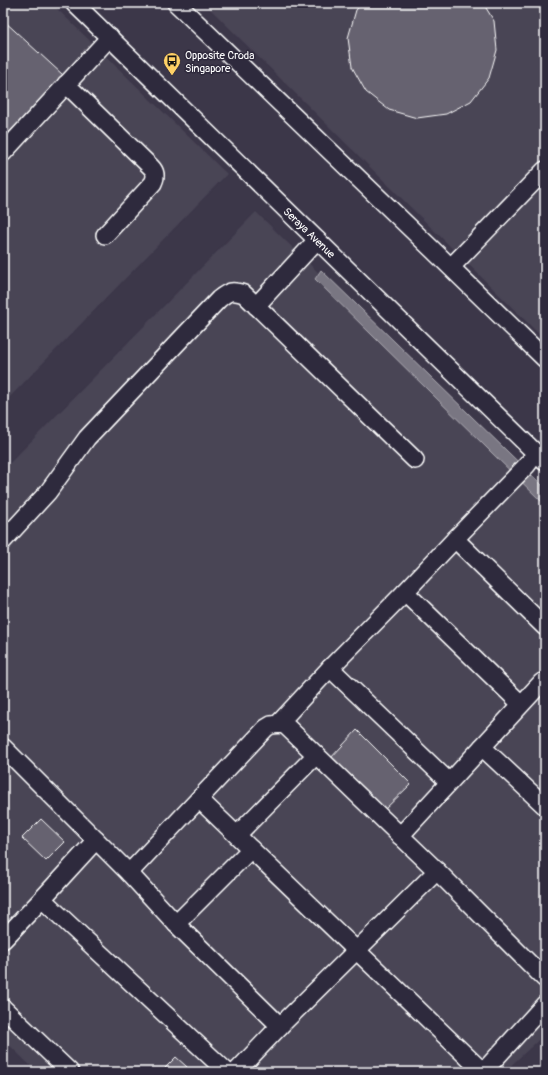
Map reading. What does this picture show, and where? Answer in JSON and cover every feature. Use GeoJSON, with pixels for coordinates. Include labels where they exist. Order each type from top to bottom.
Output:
{"type":"FeatureCollection","features":[{"type":"Feature","properties":{"kind":"street","name":"Seraya Avenue"},"geometry":{"type":"LineString","coordinates":[[74,3],[317,240],[536,460]]}},
{"type":"Feature","properties":{"kind":"street"},"geometry":{"type":"LineString","coordinates":[[176,3],[545,359]]}},
{"type":"Feature","properties":{"kind":"street"},"geometry":{"type":"LineString","coordinates":[[3,153],[110,37]]}},
{"type":"Feature","properties":{"kind":"street"},"geometry":{"type":"LineString","coordinates":[[66,84],[154,171],[154,179],[152,183],[105,235]]}},
{"type":"Feature","properties":{"kind":"street"},"geometry":{"type":"LineString","coordinates":[[451,267],[545,170]]}},
{"type":"Feature","properties":{"kind":"street"},"geometry":{"type":"LineString","coordinates":[[256,306],[317,240]]}},
{"type":"Feature","properties":{"kind":"street"},"geometry":{"type":"LineString","coordinates":[[3,541],[48,492],[87,438],[219,299],[231,291],[244,294],[415,460]]}},
{"type":"Feature","properties":{"kind":"street"},"geometry":{"type":"LineString","coordinates":[[278,724],[330,668],[509,483],[536,460]]}},
{"type":"Feature","properties":{"kind":"street"},"geometry":{"type":"LineString","coordinates":[[455,539],[545,627]]}},
{"type":"Feature","properties":{"kind":"street"},"geometry":{"type":"LineString","coordinates":[[405,592],[521,704]]}},
{"type":"Feature","properties":{"kind":"street"},"geometry":{"type":"LineString","coordinates":[[330,668],[449,782]]}},
{"type":"Feature","properties":{"kind":"street"},"geometry":{"type":"LineString","coordinates":[[400,836],[542,682]]}},
{"type":"Feature","properties":{"kind":"street"},"geometry":{"type":"LineString","coordinates":[[129,873],[266,728],[272,725],[284,724],[437,871],[545,979]]}},
{"type":"Feature","properties":{"kind":"street"},"geometry":{"type":"LineString","coordinates":[[3,747],[129,873],[176,924],[280,1026]]}},
{"type":"Feature","properties":{"kind":"street"},"geometry":{"type":"LineString","coordinates":[[482,747],[545,806]]}},
{"type":"Feature","properties":{"kind":"street"},"geometry":{"type":"LineString","coordinates":[[237,835],[316,755]]}},
{"type":"Feature","properties":{"kind":"street"},"geometry":{"type":"LineString","coordinates":[[199,799],[483,1072],[545,1004]]}},
{"type":"Feature","properties":{"kind":"street"},"geometry":{"type":"LineString","coordinates":[[3,940],[96,840]]}},
{"type":"Feature","properties":{"kind":"street"},"geometry":{"type":"LineString","coordinates":[[176,924],[251,849]]}},
{"type":"Feature","properties":{"kind":"street"},"geometry":{"type":"LineString","coordinates":[[236,1072],[356,950],[437,871]]}},
{"type":"Feature","properties":{"kind":"street"},"geometry":{"type":"LineString","coordinates":[[42,899],[227,1072]]}},
{"type":"Feature","properties":{"kind":"street"},"geometry":{"type":"LineString","coordinates":[[3,1008],[70,1072]]}},
{"type":"Feature","properties":{"kind":"shaded area"},"geometry":{"type":"Polygon","coordinates":[[[3,3],[51,3],[227,174],[3,404],[3,3]]]}},
{"type":"Feature","properties":{"kind":"shaded area"},"geometry":{"type":"Polygon","coordinates":[[[204,3],[545,3],[545,340],[204,3]]]}},
{"type":"Feature","properties":{"kind":"shaded area"},"geometry":{"type":"Polygon","coordinates":[[[256,212],[545,493],[545,1034],[504,1072],[37,1072],[3,1039],[3,470],[256,212]]]}},
{"type":"Feature","properties":{"kind":"shaded area"},"geometry":{"type":"Polygon","coordinates":[[[321,270],[545,488],[545,505],[315,279],[321,270]]]}},
{"type":"Feature","properties":{"kind":"building"},"geometry":{"type":"Polygon","coordinates":[[[362,3],[483,3],[494,21],[497,50],[489,78],[471,101],[446,114],[417,118],[389,110],[366,92],[352,67],[348,38],[356,10],[362,3]]]}},
{"type":"Feature","properties":{"kind":"building"},"geometry":{"type":"Polygon","coordinates":[[[3,20],[63,75],[3,139],[3,20]]]}},
{"type":"Feature","properties":{"kind":"building"},"geometry":{"type":"Polygon","coordinates":[[[357,730],[411,784],[382,812],[328,761],[357,730]]]}},
{"type":"Feature","properties":{"kind":"building"},"geometry":{"type":"Polygon","coordinates":[[[41,819],[65,842],[46,861],[22,838],[41,819]]]}},
{"type":"Feature","properties":{"kind":"building"},"geometry":{"type":"Polygon","coordinates":[[[176,1057],[187,1067],[183,1072],[169,1072],[165,1068],[176,1057]]]}},
{"type":"Feature","properties":{"kind":"place","name":"Opposite Croda Singapore"},"geometry":{"type":"Point","coordinates":[172,76]}}]}
